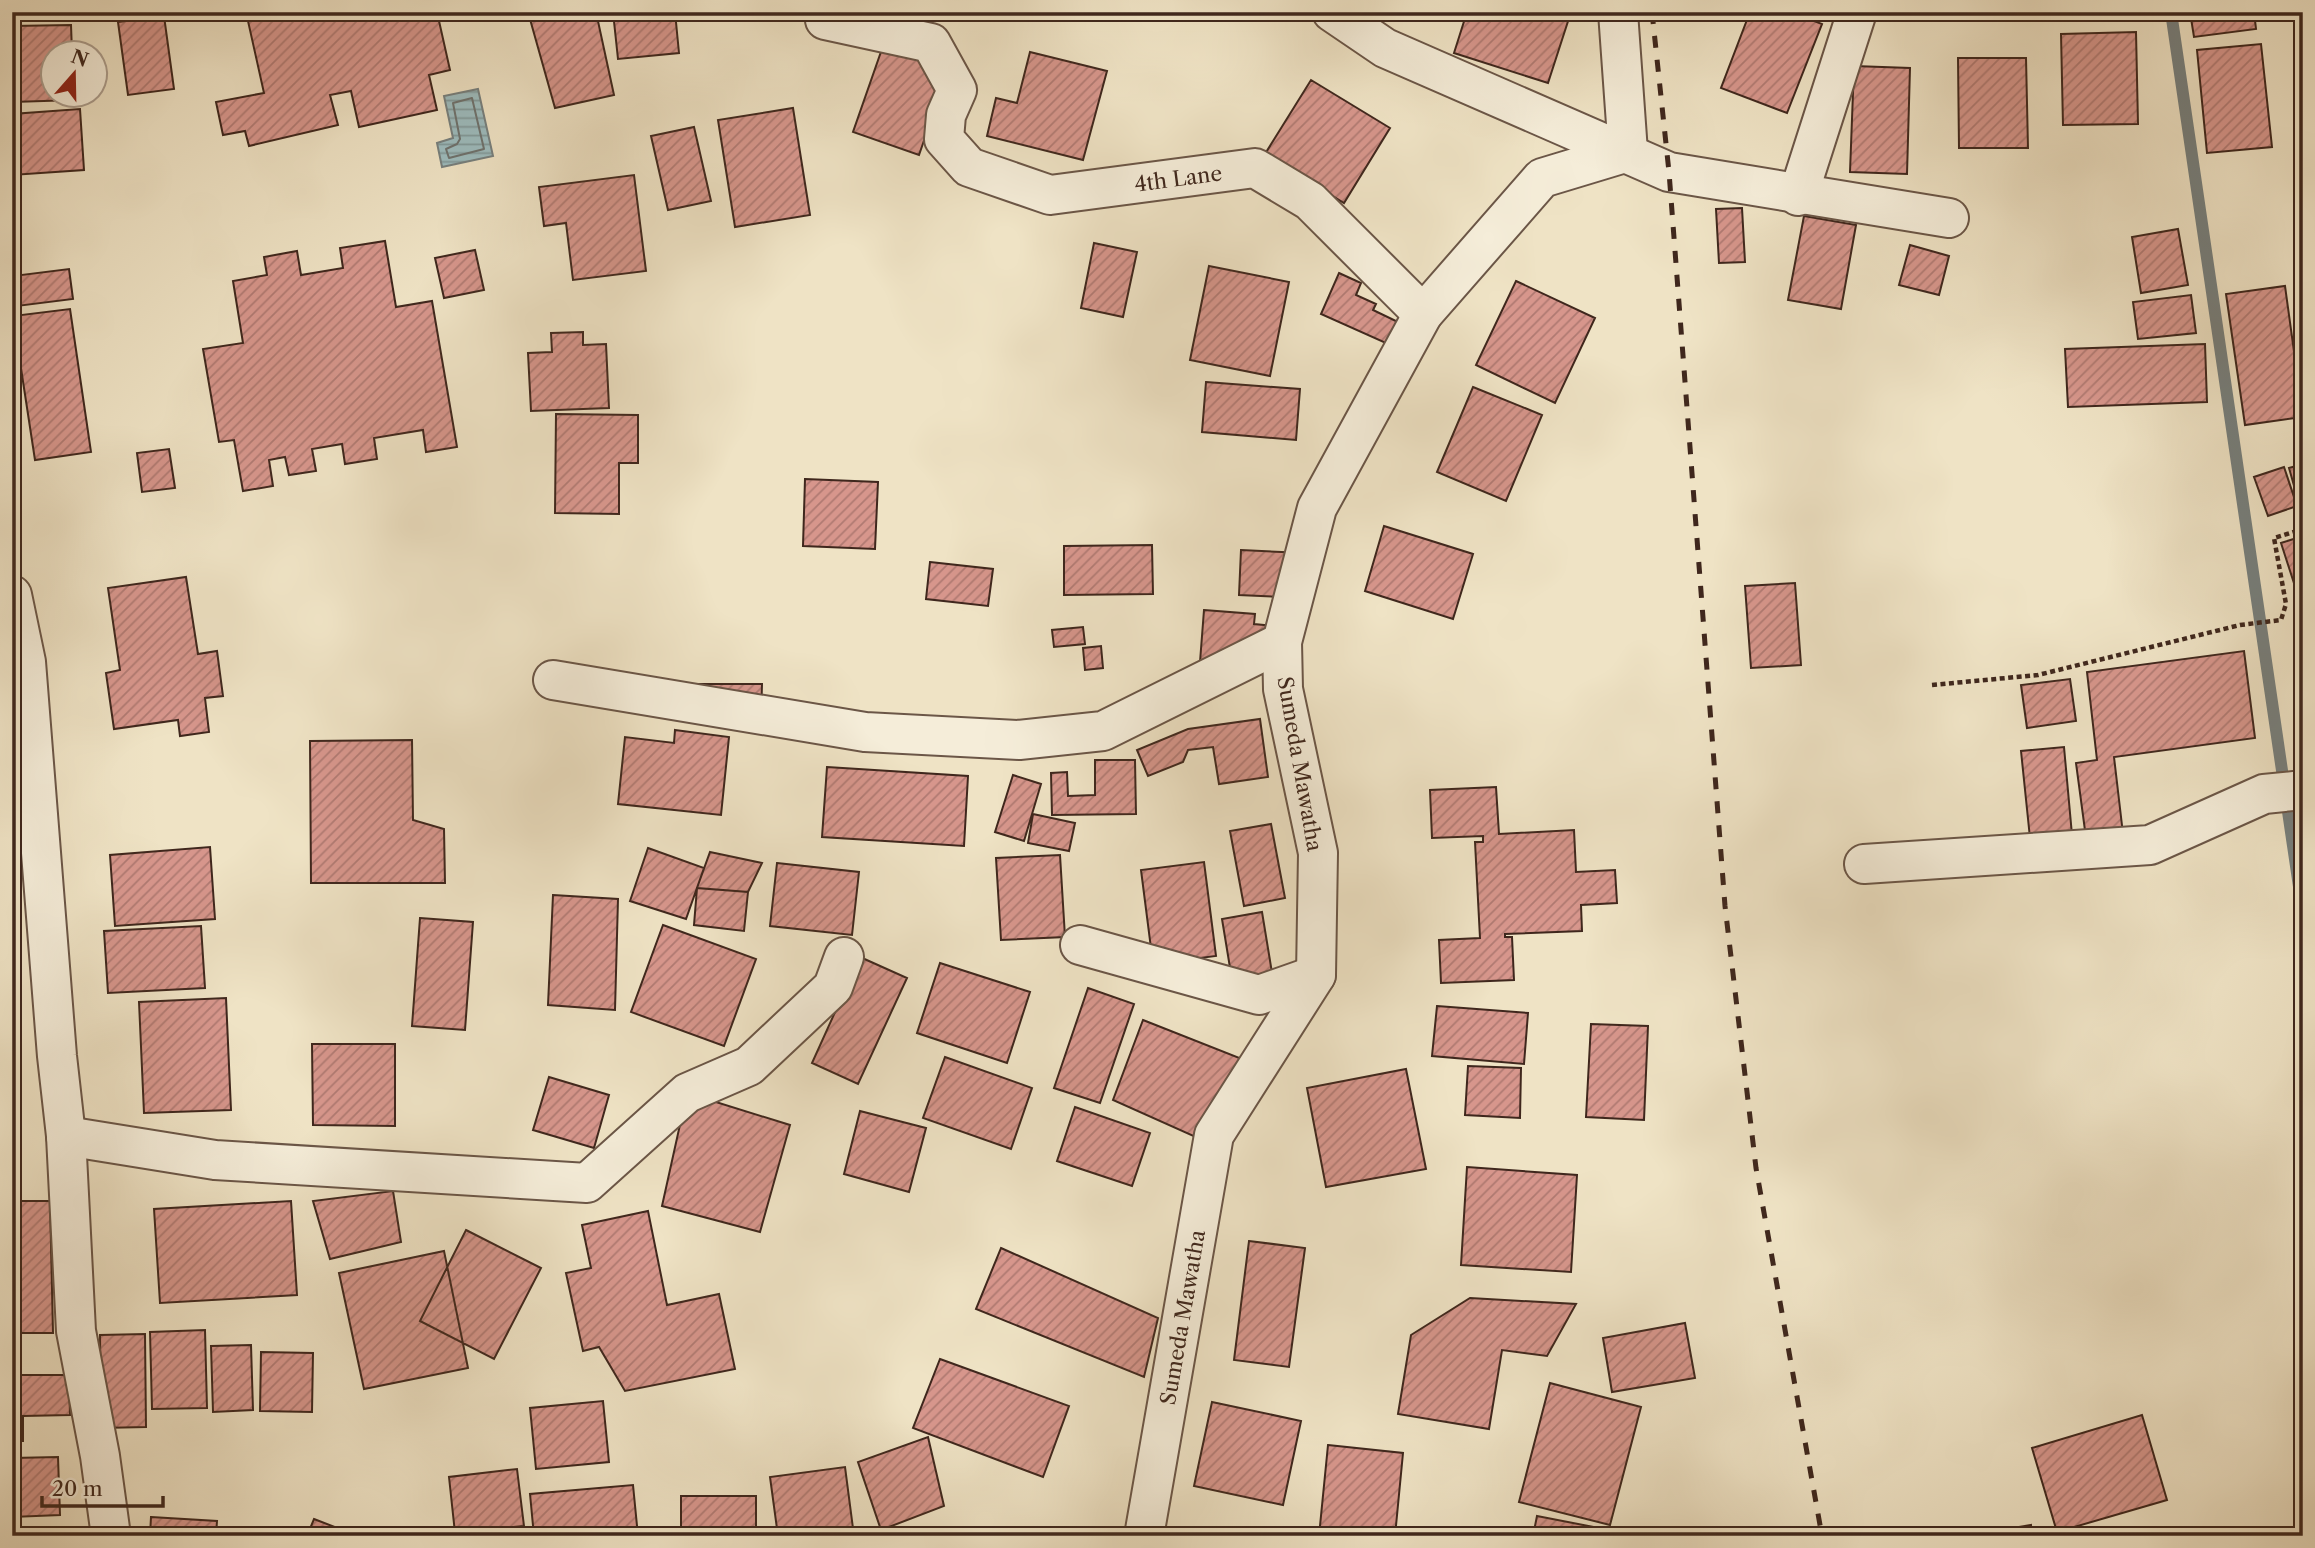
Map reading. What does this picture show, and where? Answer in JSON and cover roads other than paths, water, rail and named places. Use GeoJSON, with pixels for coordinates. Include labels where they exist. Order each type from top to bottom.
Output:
{"type":"FeatureCollection","features":[{"type":"Feature","properties":{"kind":"street"},"geometry":{"type":"LineString","coordinates":[[1332,12],[1385,48],[1628,152],[1668,172],[1798,196],[1949,218]]}},
{"type":"Feature","properties":{"kind":"street"},"geometry":{"type":"LineString","coordinates":[[1618,12],[1628,152]]}},
{"type":"Feature","properties":{"kind":"street"},"geometry":{"type":"LineString","coordinates":[[1798,196],[1857,12]]}},
{"type":"Feature","properties":{"kind":"street","name":"4th Lane"},"geometry":{"type":"LineString","coordinates":[[825,20],[932,43],[957,90],[946,115],[944,139],[968,167],[1050,195],[1255,168],[1310,201],[1423,314]]}},
{"type":"Feature","properties":{"kind":"street","name":"Sumeda Mawatha"},"geometry":{"type":"LineString","coordinates":[[1143,1536],[1214,1135],[1316,975],[1318,853],[1283,690],[1282,642],[1317,509],[1423,314],[1542,178],[1628,152]]}},
{"type":"Feature","properties":{"kind":"street"},"geometry":{"type":"LineString","coordinates":[[12,594],[66,1136],[76,1331],[100,1456],[111,1536]]}},
{"type":"Feature","properties":{"kind":"street"},"geometry":{"type":"LineString","coordinates":[[553,680],[865,732],[1020,740],[1103,731],[1282,642]]}},
{"type":"Feature","properties":{"kind":"street"},"geometry":{"type":"LineString","coordinates":[[1864,864],[2150,845],[2264,794],[2303,790]]}},
{"type":"Feature","properties":{"kind":"street"},"geometry":{"type":"LineString","coordinates":[[1080,945],[1259,995],[1316,975]]}},
{"type":"Feature","properties":{"kind":"street"},"geometry":{"type":"LineString","coordinates":[[66,1136],[215,1160],[587,1183],[687,1093],[749,1066],[833,988],[844,957]]}},
{"type":"Feature","properties":{"kind":"water"},"geometry":{"type":"Polygon","coordinates":[[[478,89],[493,156],[442,167],[437,143],[453,138],[444,96],[478,89]]]}},
{"type":"Feature","properties":{"kind":"waterway"},"geometry":{"type":"LineString","coordinates":[[2171,12],[2303,914]]}},
{"type":"Feature","properties":{"kind":"railway"},"geometry":{"type":"LineString","coordinates":[[1652,12],[1669,172],[1725,906],[1756,1168],[1822,1536]]}}]}
